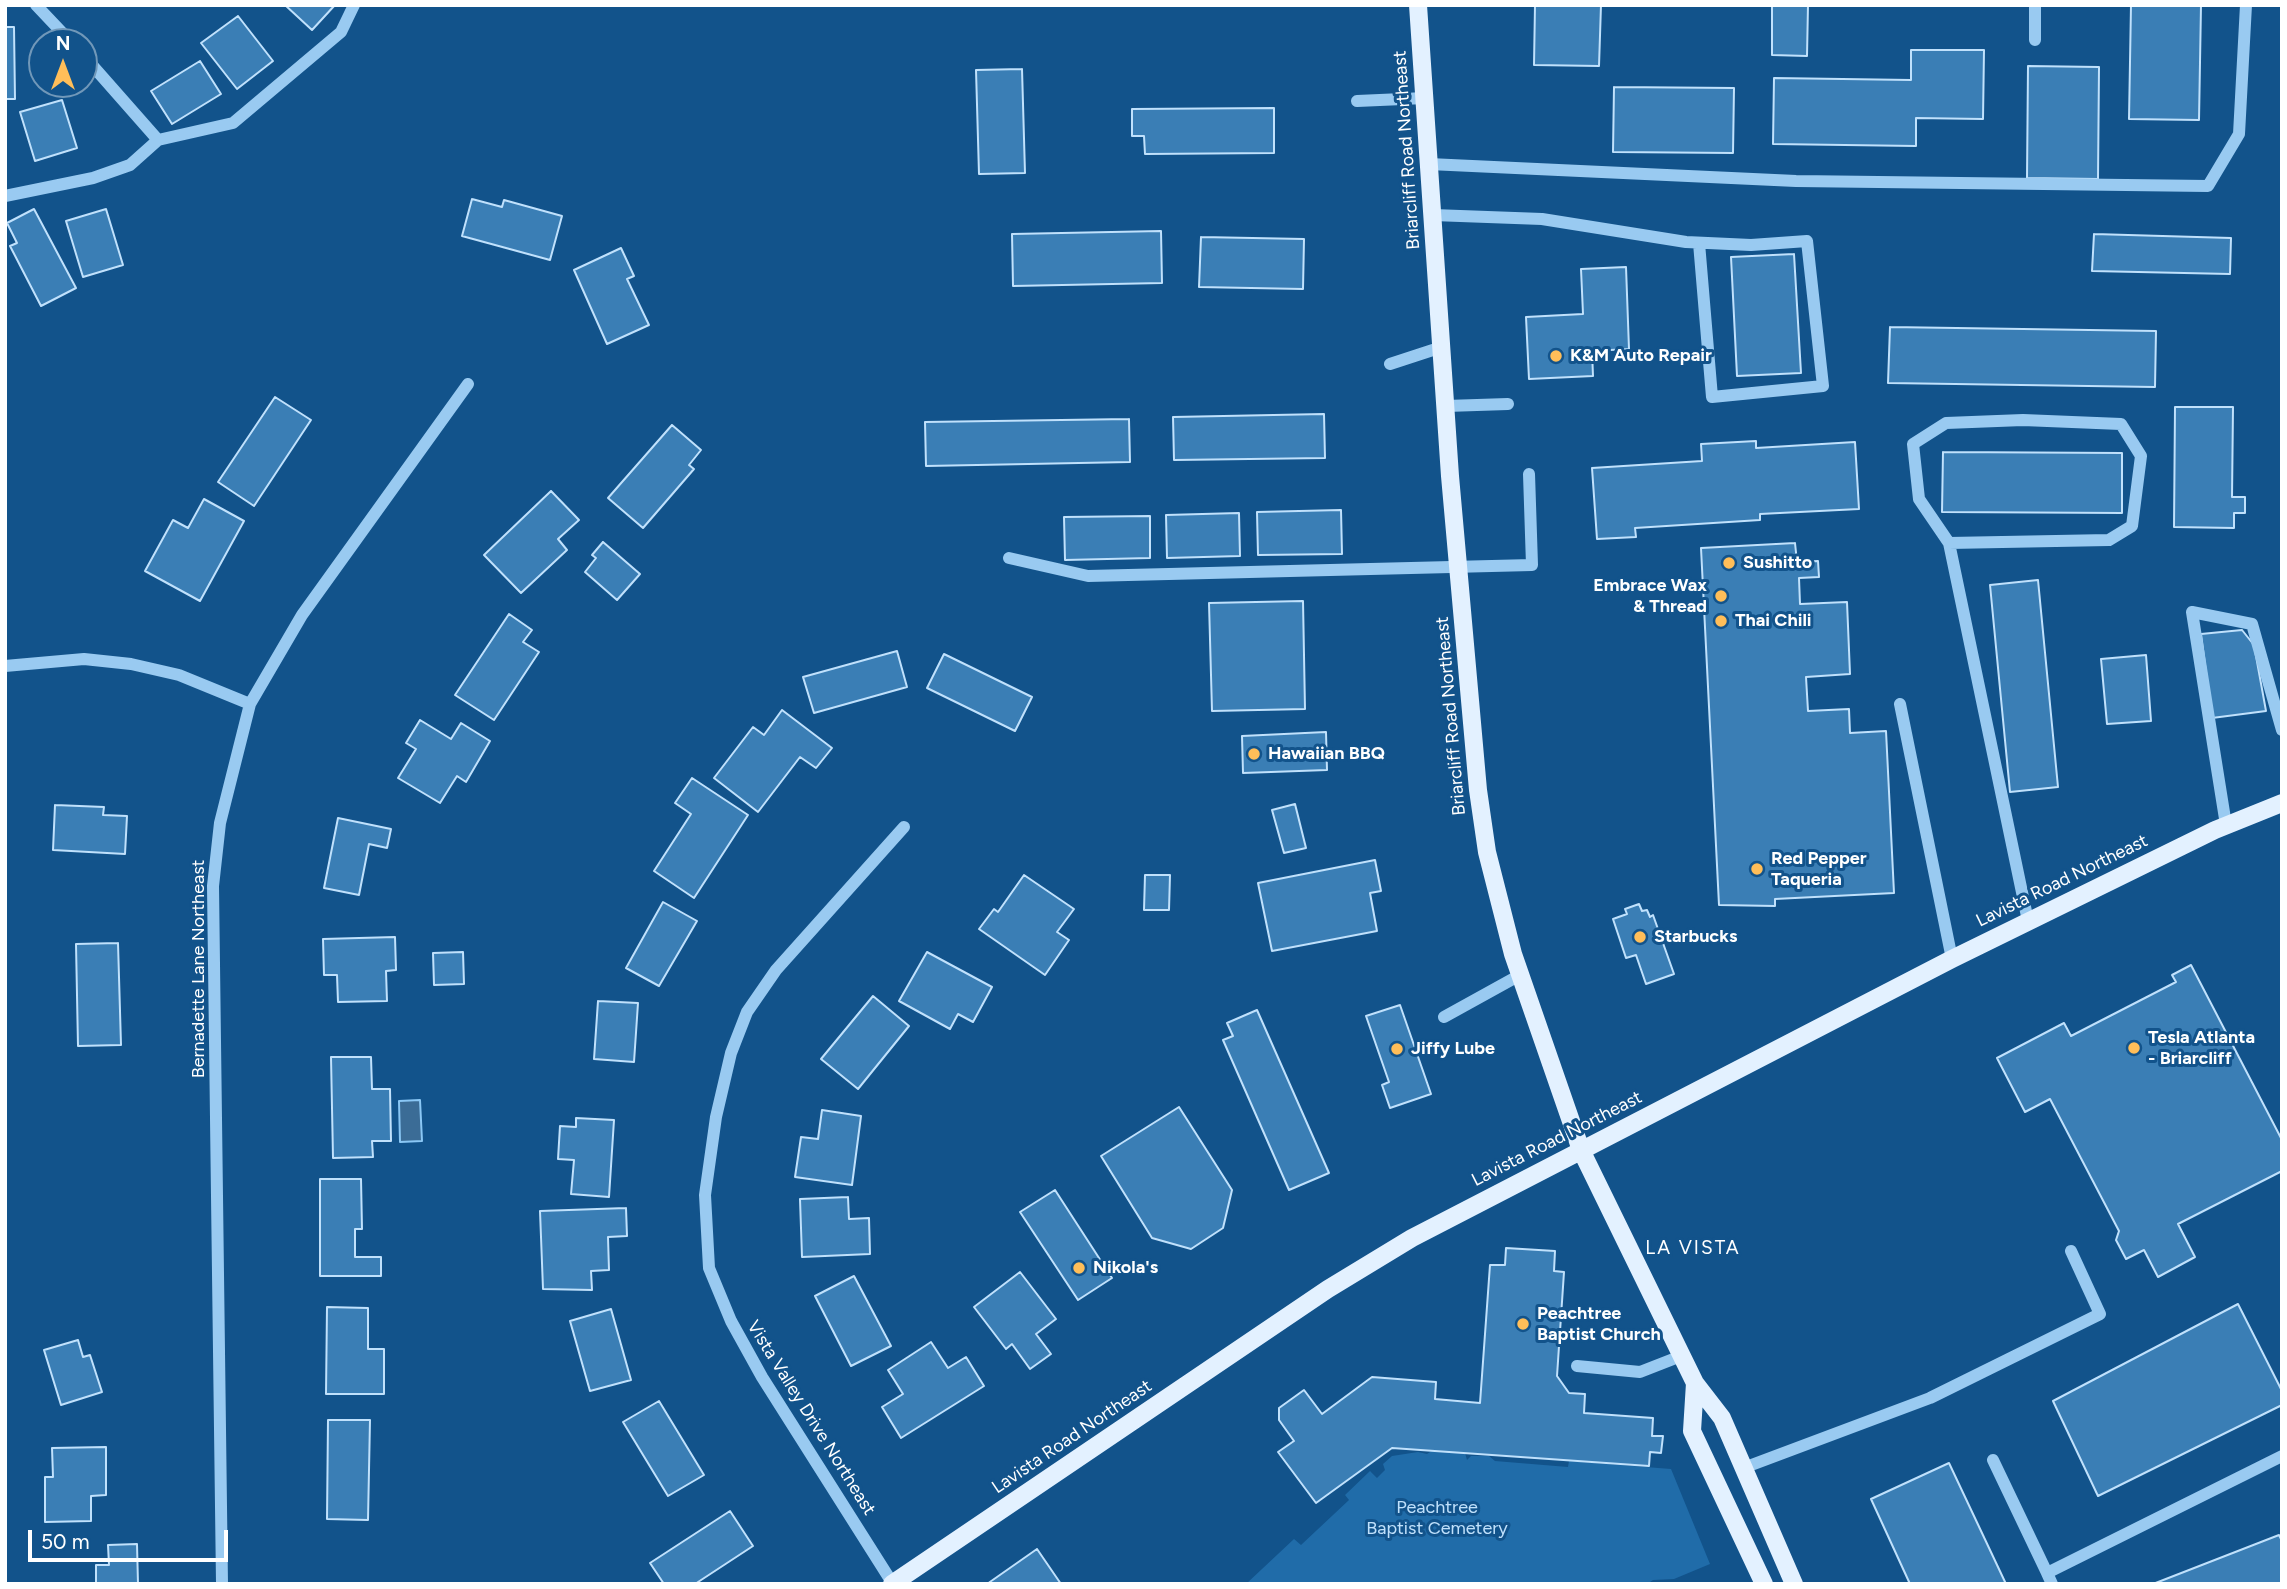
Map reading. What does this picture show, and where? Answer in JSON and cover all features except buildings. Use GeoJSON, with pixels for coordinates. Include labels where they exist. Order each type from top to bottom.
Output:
{"type":"FeatureCollection","features":[{"type":"Feature","properties":{"kind":"main road","name":"Briarcliff Road Northeast"},"geometry":{"type":"LineString","coordinates":[[1418,5],[1458,566],[1486,852],[1520,975],[1581,1150],[1695,1383],[1722,1418],[1746,1467],[1794,1584]]}},
{"type":"Feature","properties":{"kind":"main road","name":"Lavista Road Northeast"},"geometry":{"type":"LineString","coordinates":[[892,1583],[1338,1283],[1433,1226],[1951,960],[2226,825],[2282,803]]}},
{"type":"Feature","properties":{"kind":"main road"},"geometry":{"type":"LineString","coordinates":[[1695,1383],[1692,1431],[1764,1584]]}},
{"type":"Feature","properties":{"kind":"street"},"geometry":{"type":"LineString","coordinates":[[36,5],[58,28]]}},
{"type":"Feature","properties":{"kind":"street"},"geometry":{"type":"LineString","coordinates":[[5,195],[93,178],[130,164],[158,140],[233,123],[341,32],[354,5]]}},
{"type":"Feature","properties":{"kind":"street"},"geometry":{"type":"LineString","coordinates":[[2035,5],[2035,40]]}},
{"type":"Feature","properties":{"kind":"street"},"geometry":{"type":"LineString","coordinates":[[1429,164],[1796,181],[2208,186],[2239,134],[2246,5]]}},
{"type":"Feature","properties":{"kind":"street"},"geometry":{"type":"LineString","coordinates":[[98,72],[158,140]]}},
{"type":"Feature","properties":{"kind":"street"},"geometry":{"type":"LineString","coordinates":[[1357,101],[1425,98]]}},
{"type":"Feature","properties":{"kind":"street"},"geometry":{"type":"LineString","coordinates":[[1433,215],[1542,219],[1699,243],[1751,245],[1807,242],[1823,386],[1712,397],[1699,243]]}},
{"type":"Feature","properties":{"kind":"street"},"geometry":{"type":"LineString","coordinates":[[1390,364],[1442,347]]}},
{"type":"Feature","properties":{"kind":"street","name":"Bernadette Lane Northeast"},"geometry":{"type":"LineString","coordinates":[[222,1584],[213,886],[220,823],[250,704],[302,615],[468,384]]}},
{"type":"Feature","properties":{"kind":"street"},"geometry":{"type":"LineString","coordinates":[[1446,405],[1508,404]]}},
{"type":"Feature","properties":{"kind":"street"},"geometry":{"type":"LineString","coordinates":[[1949,543],[2109,540],[2132,526],[2141,456],[2121,424],[2024,420],[1946,423],[1913,444],[1919,499],[1949,543],[2028,922]]}},
{"type":"Feature","properties":{"kind":"street"},"geometry":{"type":"LineString","coordinates":[[1009,558],[1088,576],[1532,565],[1529,474]]}},
{"type":"Feature","properties":{"kind":"street"},"geometry":{"type":"LineString","coordinates":[[2226,825],[2192,612],[2252,624],[2282,730]]}},
{"type":"Feature","properties":{"kind":"street"},"geometry":{"type":"LineString","coordinates":[[5,666],[84,659],[131,664],[179,675],[250,704]]}},
{"type":"Feature","properties":{"kind":"street"},"geometry":{"type":"LineString","coordinates":[[1900,704],[1951,960]]}},
{"type":"Feature","properties":{"kind":"street","name":"Vista Valley Drive Northeast"},"geometry":{"type":"LineString","coordinates":[[892,1583],[762,1377],[731,1321],[709,1268],[705,1195],[716,1117],[731,1053],[747,1012],[776,970],[904,827]]}},
{"type":"Feature","properties":{"kind":"street"},"geometry":{"type":"LineString","coordinates":[[1444,1017],[1520,975]]}},
{"type":"Feature","properties":{"kind":"street"},"geometry":{"type":"LineString","coordinates":[[1746,1467],[1930,1398],[2100,1314],[2071,1251]]}},
{"type":"Feature","properties":{"kind":"street"},"geometry":{"type":"LineString","coordinates":[[1577,1366],[1640,1372],[1681,1356]]}},
{"type":"Feature","properties":{"kind":"street"},"geometry":{"type":"LineString","coordinates":[[1993,1460],[2049,1578],[2282,1456]]}},
{"type":"Feature","properties":{"kind":"green space","name":"Peachtree Baptist Cemetery"},"geometry":{"type":"Polygon","coordinates":[[[1433,1450],[1465,1453],[1467,1460],[1471,1456],[1489,1456],[1495,1461],[1568,1467],[1569,1461],[1671,1469],[1710,1564],[1674,1579],[1653,1580],[1647,1584],[1246,1584],[1294,1539],[1301,1545],[1349,1500],[1345,1495],[1370,1471],[1377,1478],[1385,1470],[1383,1464],[1392,1456],[1418,1452],[1427,1454],[1433,1450]]]}},
{"type":"Feature","properties":{"kind":"shaded area"},"geometry":{"type":"Polygon","coordinates":[[[420,1100],[422,1141],[400,1142],[399,1101],[420,1100]]]}},
{"type":"Feature","properties":{"kind":"place","name":"K&M Auto Repair"},"geometry":{"type":"Point","coordinates":[1556,356]}},
{"type":"Feature","properties":{"kind":"place","name":"Sushitto"},"geometry":{"type":"Point","coordinates":[1729,563]}},
{"type":"Feature","properties":{"kind":"place","name":"Embrace Wax & Thread"},"geometry":{"type":"Point","coordinates":[1721,596]}},
{"type":"Feature","properties":{"kind":"place","name":"Thai Chili"},"geometry":{"type":"Point","coordinates":[1721,621]}},
{"type":"Feature","properties":{"kind":"place","name":"Hawaiian BBQ"},"geometry":{"type":"Point","coordinates":[1254,754]}},
{"type":"Feature","properties":{"kind":"place","name":"Red Pepper Taqueria"},"geometry":{"type":"Point","coordinates":[1757,869]}},
{"type":"Feature","properties":{"kind":"place","name":"Starbucks"},"geometry":{"type":"Point","coordinates":[1640,937]}},
{"type":"Feature","properties":{"kind":"place","name":"Tesla Atlanta - Briarcliff"},"geometry":{"type":"Point","coordinates":[2134,1048]}},
{"type":"Feature","properties":{"kind":"place","name":"Jiffy Lube"},"geometry":{"type":"Point","coordinates":[1397,1049]}},
{"type":"Feature","properties":{"kind":"place","name":"Nikola's"},"geometry":{"type":"Point","coordinates":[1079,1268]}},
{"type":"Feature","properties":{"kind":"place","name":"Peachtree Baptist Church"},"geometry":{"type":"Point","coordinates":[1523,1324]}},
{"type":"Feature","properties":{"kind":"district","name":"LA VISTA"},"geometry":{"type":"Point","coordinates":[1693,1248]}}]}
